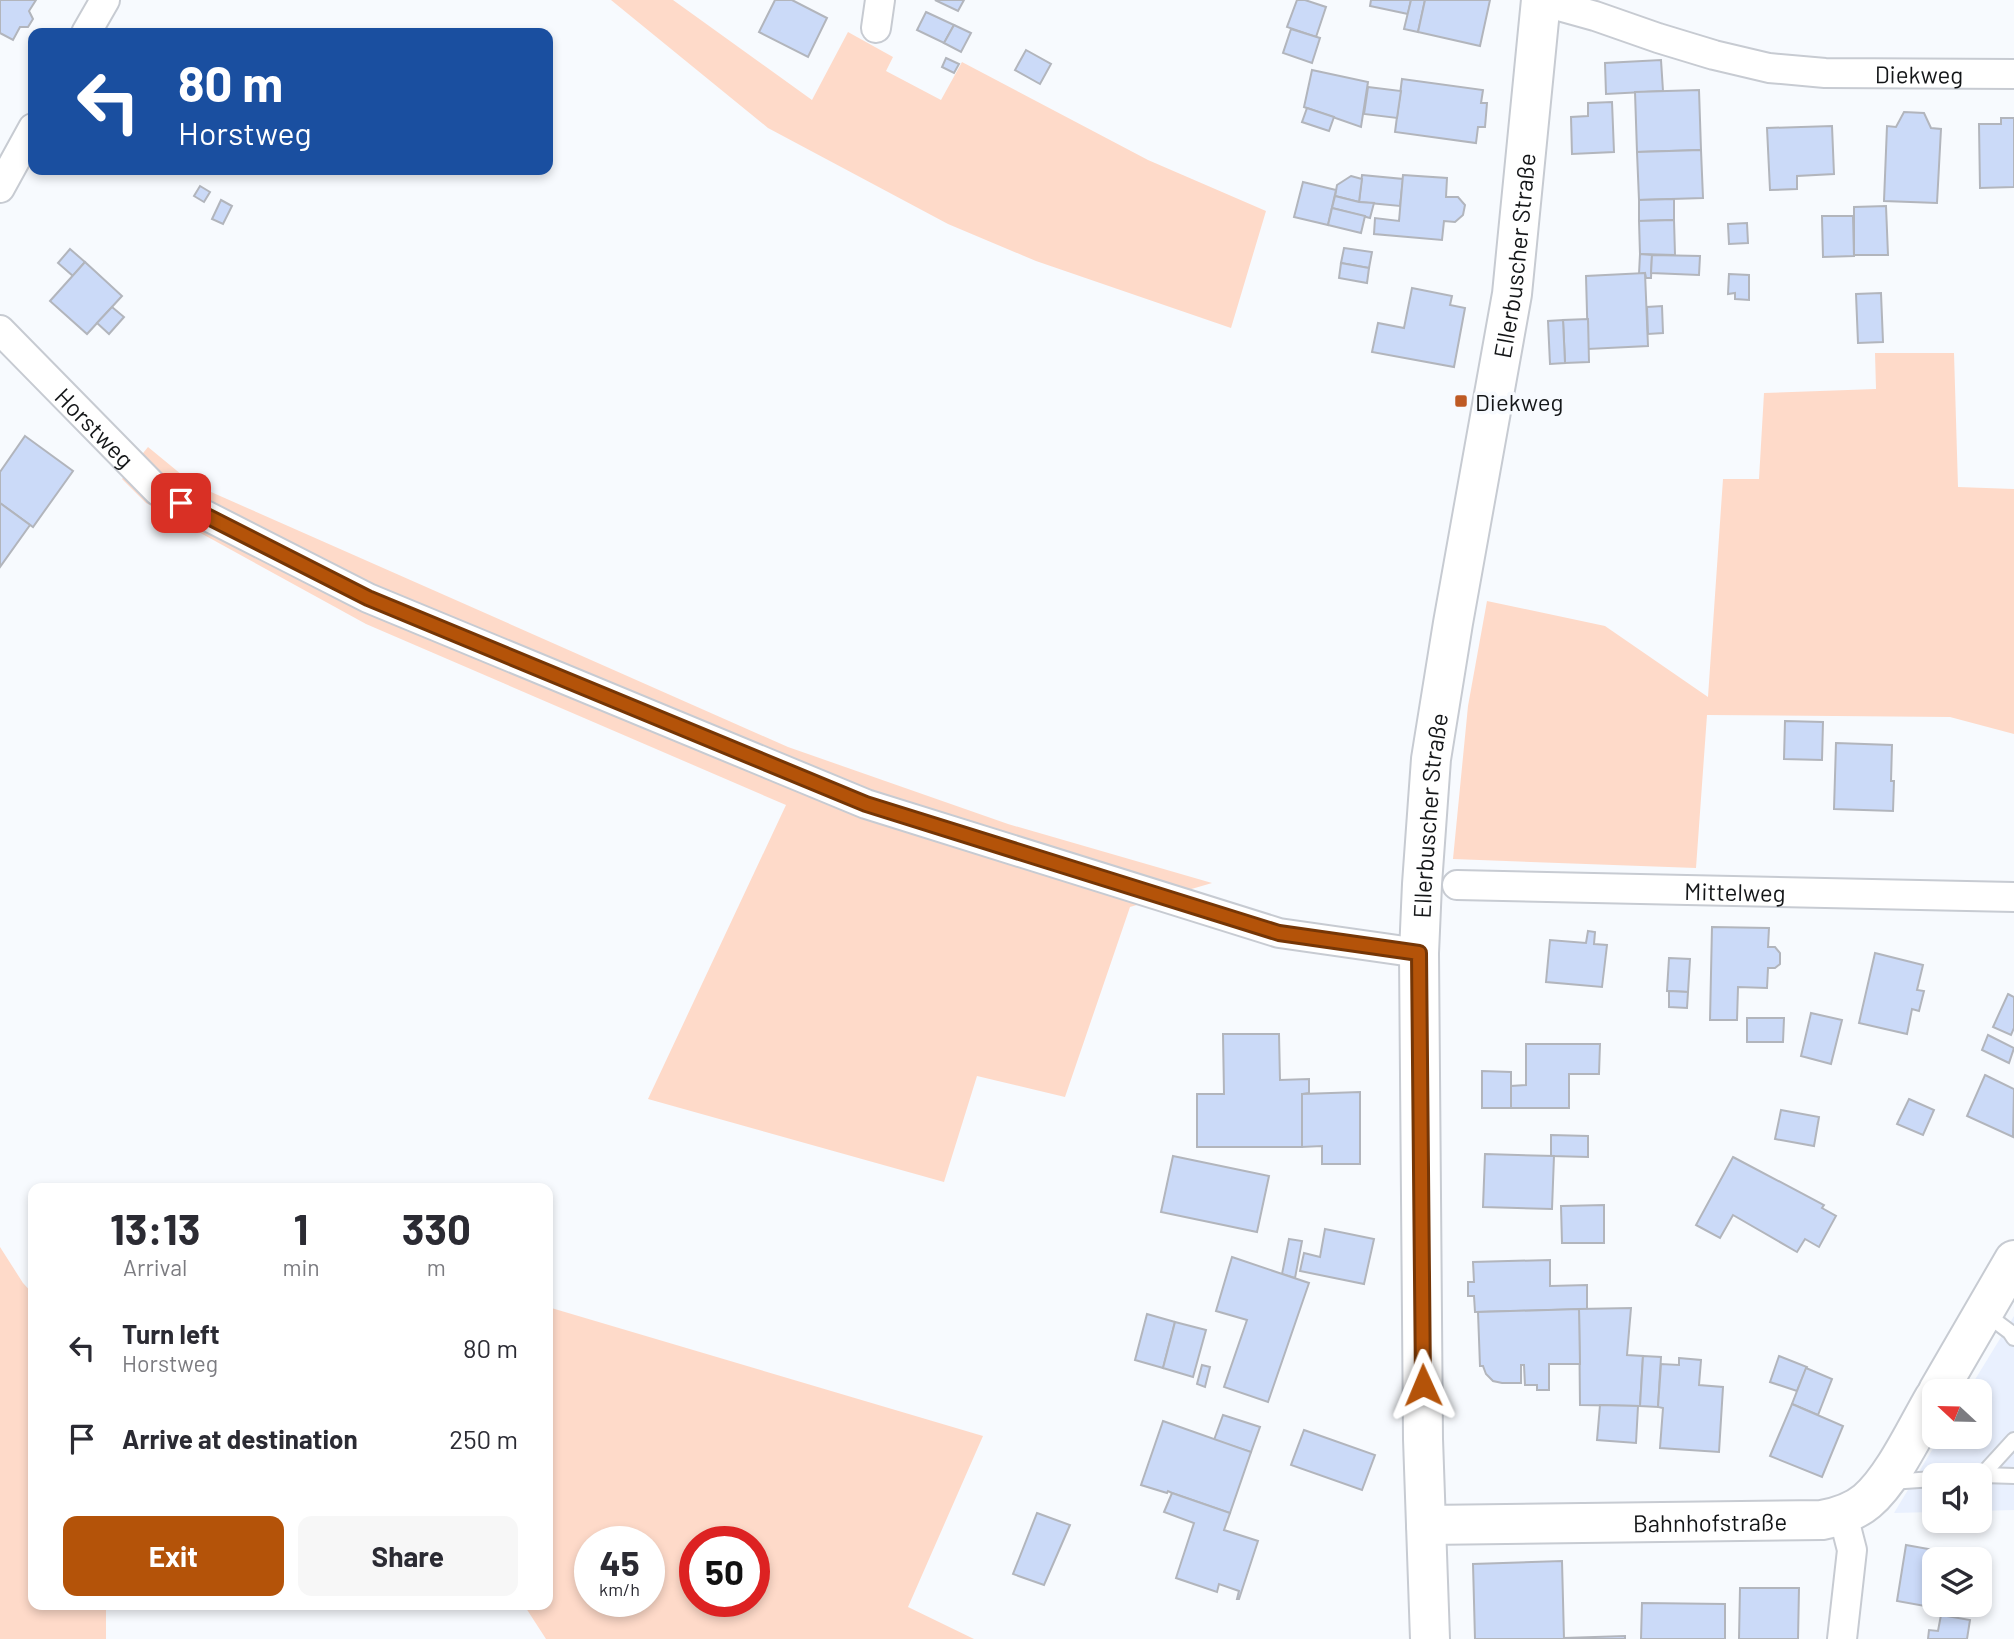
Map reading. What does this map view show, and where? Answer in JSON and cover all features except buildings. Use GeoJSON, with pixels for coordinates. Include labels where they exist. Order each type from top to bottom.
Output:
{"type":"FeatureCollection","features":[{"type":"Feature","properties":{"kind":"main road","name":"Ellerbuscher Straße"},"geometry":{"type":"LineString","coordinates":[[1430,1639],[1423,1425],[1419,953],[1422,884],[1431,759],[1512,294],[1541,0]]}},
{"type":"Feature","properties":{"kind":"main road"},"geometry":{"type":"LineString","coordinates":[[1945,1379],[2014,1260]]}},
{"type":"Feature","properties":{"kind":"main road","name":"Bahnhofstraße"},"geometry":{"type":"LineString","coordinates":[[1426,1525],[1822,1520],[1843,1515],[1866,1502],[1885,1482],[1922,1419]]}},
{"type":"Feature","properties":{"kind":"street"},"geometry":{"type":"LineString","coordinates":[[89,28],[105,0]]}},
{"type":"Feature","properties":{"kind":"street"},"geometry":{"type":"LineString","coordinates":[[876,28],[880,0]]}},
{"type":"Feature","properties":{"kind":"street","name":"Diekweg"},"geometry":{"type":"LineString","coordinates":[[1541,0],[1714,55],[1769,68],[1825,73],[2014,74]]}},
{"type":"Feature","properties":{"kind":"street"},"geometry":{"type":"LineString","coordinates":[[0,188],[28,137]]}},
{"type":"Feature","properties":{"kind":"street","name":"Horstweg"},"geometry":{"type":"LineString","coordinates":[[0,330],[158,491],[368,598],[866,804],[1279,933],[1419,953]]}},
{"type":"Feature","properties":{"kind":"street","name":"Mittelweg"},"geometry":{"type":"LineString","coordinates":[[1457,885],[2014,897]]}},
{"type":"Feature","properties":{"kind":"street"},"geometry":{"type":"LineString","coordinates":[[1842,1639],[1852,1550],[1843,1515]]}},
{"type":"Feature","properties":{"kind":"lane"},"geometry":{"type":"LineString","coordinates":[[1984,1312],[2014,1338]]}},
{"type":"Feature","properties":{"kind":"lane"},"geometry":{"type":"LineString","coordinates":[[1992,1463],[2014,1440]]}},
{"type":"Feature","properties":{"kind":"lane"},"geometry":{"type":"LineString","coordinates":[[1992,1475],[2014,1476]]}},
{"type":"Feature","properties":{"kind":"lane"},"geometry":{"type":"LineString","coordinates":[[1885,1482],[1922,1480]]}},
{"type":"Feature","properties":{"kind":"shaded area"},"geometry":{"type":"Polygon","coordinates":[[[611,0],[673,0],[812,100],[848,32],[893,57],[886,71],[941,100],[962,62],[1148,160],[1266,211],[1231,328],[1036,261],[948,224],[768,128],[611,0]]]}},
{"type":"Feature","properties":{"kind":"shaded area"},"geometry":{"type":"Polygon","coordinates":[[[1875,353],[1954,353],[1958,487],[2014,489],[2014,734],[1950,717],[1707,715],[1696,868],[1453,859],[1468,706],[1487,601],[1605,626],[1708,697],[1723,479],[1759,479],[1764,393],[1876,389],[1875,353]]]}},
{"type":"Feature","properties":{"kind":"shaded area"},"geometry":{"type":"Polygon","coordinates":[[[148,447],[193,484],[788,747],[1008,824],[1212,883],[1130,907],[1065,1097],[977,1076],[944,1182],[648,1099],[786,805],[366,624],[146,503],[122,479],[148,447]]]}},
{"type":"Feature","properties":{"kind":"shaded area"},"geometry":{"type":"Polygon","coordinates":[[[0,1247],[28,1288],[28,1610],[106,1610],[106,1639],[0,1639],[0,1247]]]}},
{"type":"Feature","properties":{"kind":"shaded area"},"geometry":{"type":"Polygon","coordinates":[[[553,1308],[983,1436],[908,1607],[974,1639],[546,1639],[527,1610],[553,1610],[553,1308]]]}},
{"type":"Feature","properties":{"kind":"shaded area"},"geometry":{"type":"Polygon","coordinates":[[[2014,1316],[2014,1510],[1992,1511],[1992,1463],[1924,1463],[1933,1449],[1992,1449],[1992,1379],[1975,1379],[2014,1316]]]}},
{"type":"Feature","properties":{"kind":"shaded area"},"geometry":{"type":"Polygon","coordinates":[[[1922,1467],[1922,1512],[1894,1513],[1922,1467]]]}},
{"type":"Feature","properties":{"kind":"place","name":"Diekweg"},"geometry":{"type":"Point","coordinates":[1461,401]}},
{"type":"Feature","properties":{"kind":"route"},"geometry":{"type":"LineString","coordinates":[[181,503],[368,598],[866,804],[1279,933],[1419,953],[1423,1385]]}}]}
